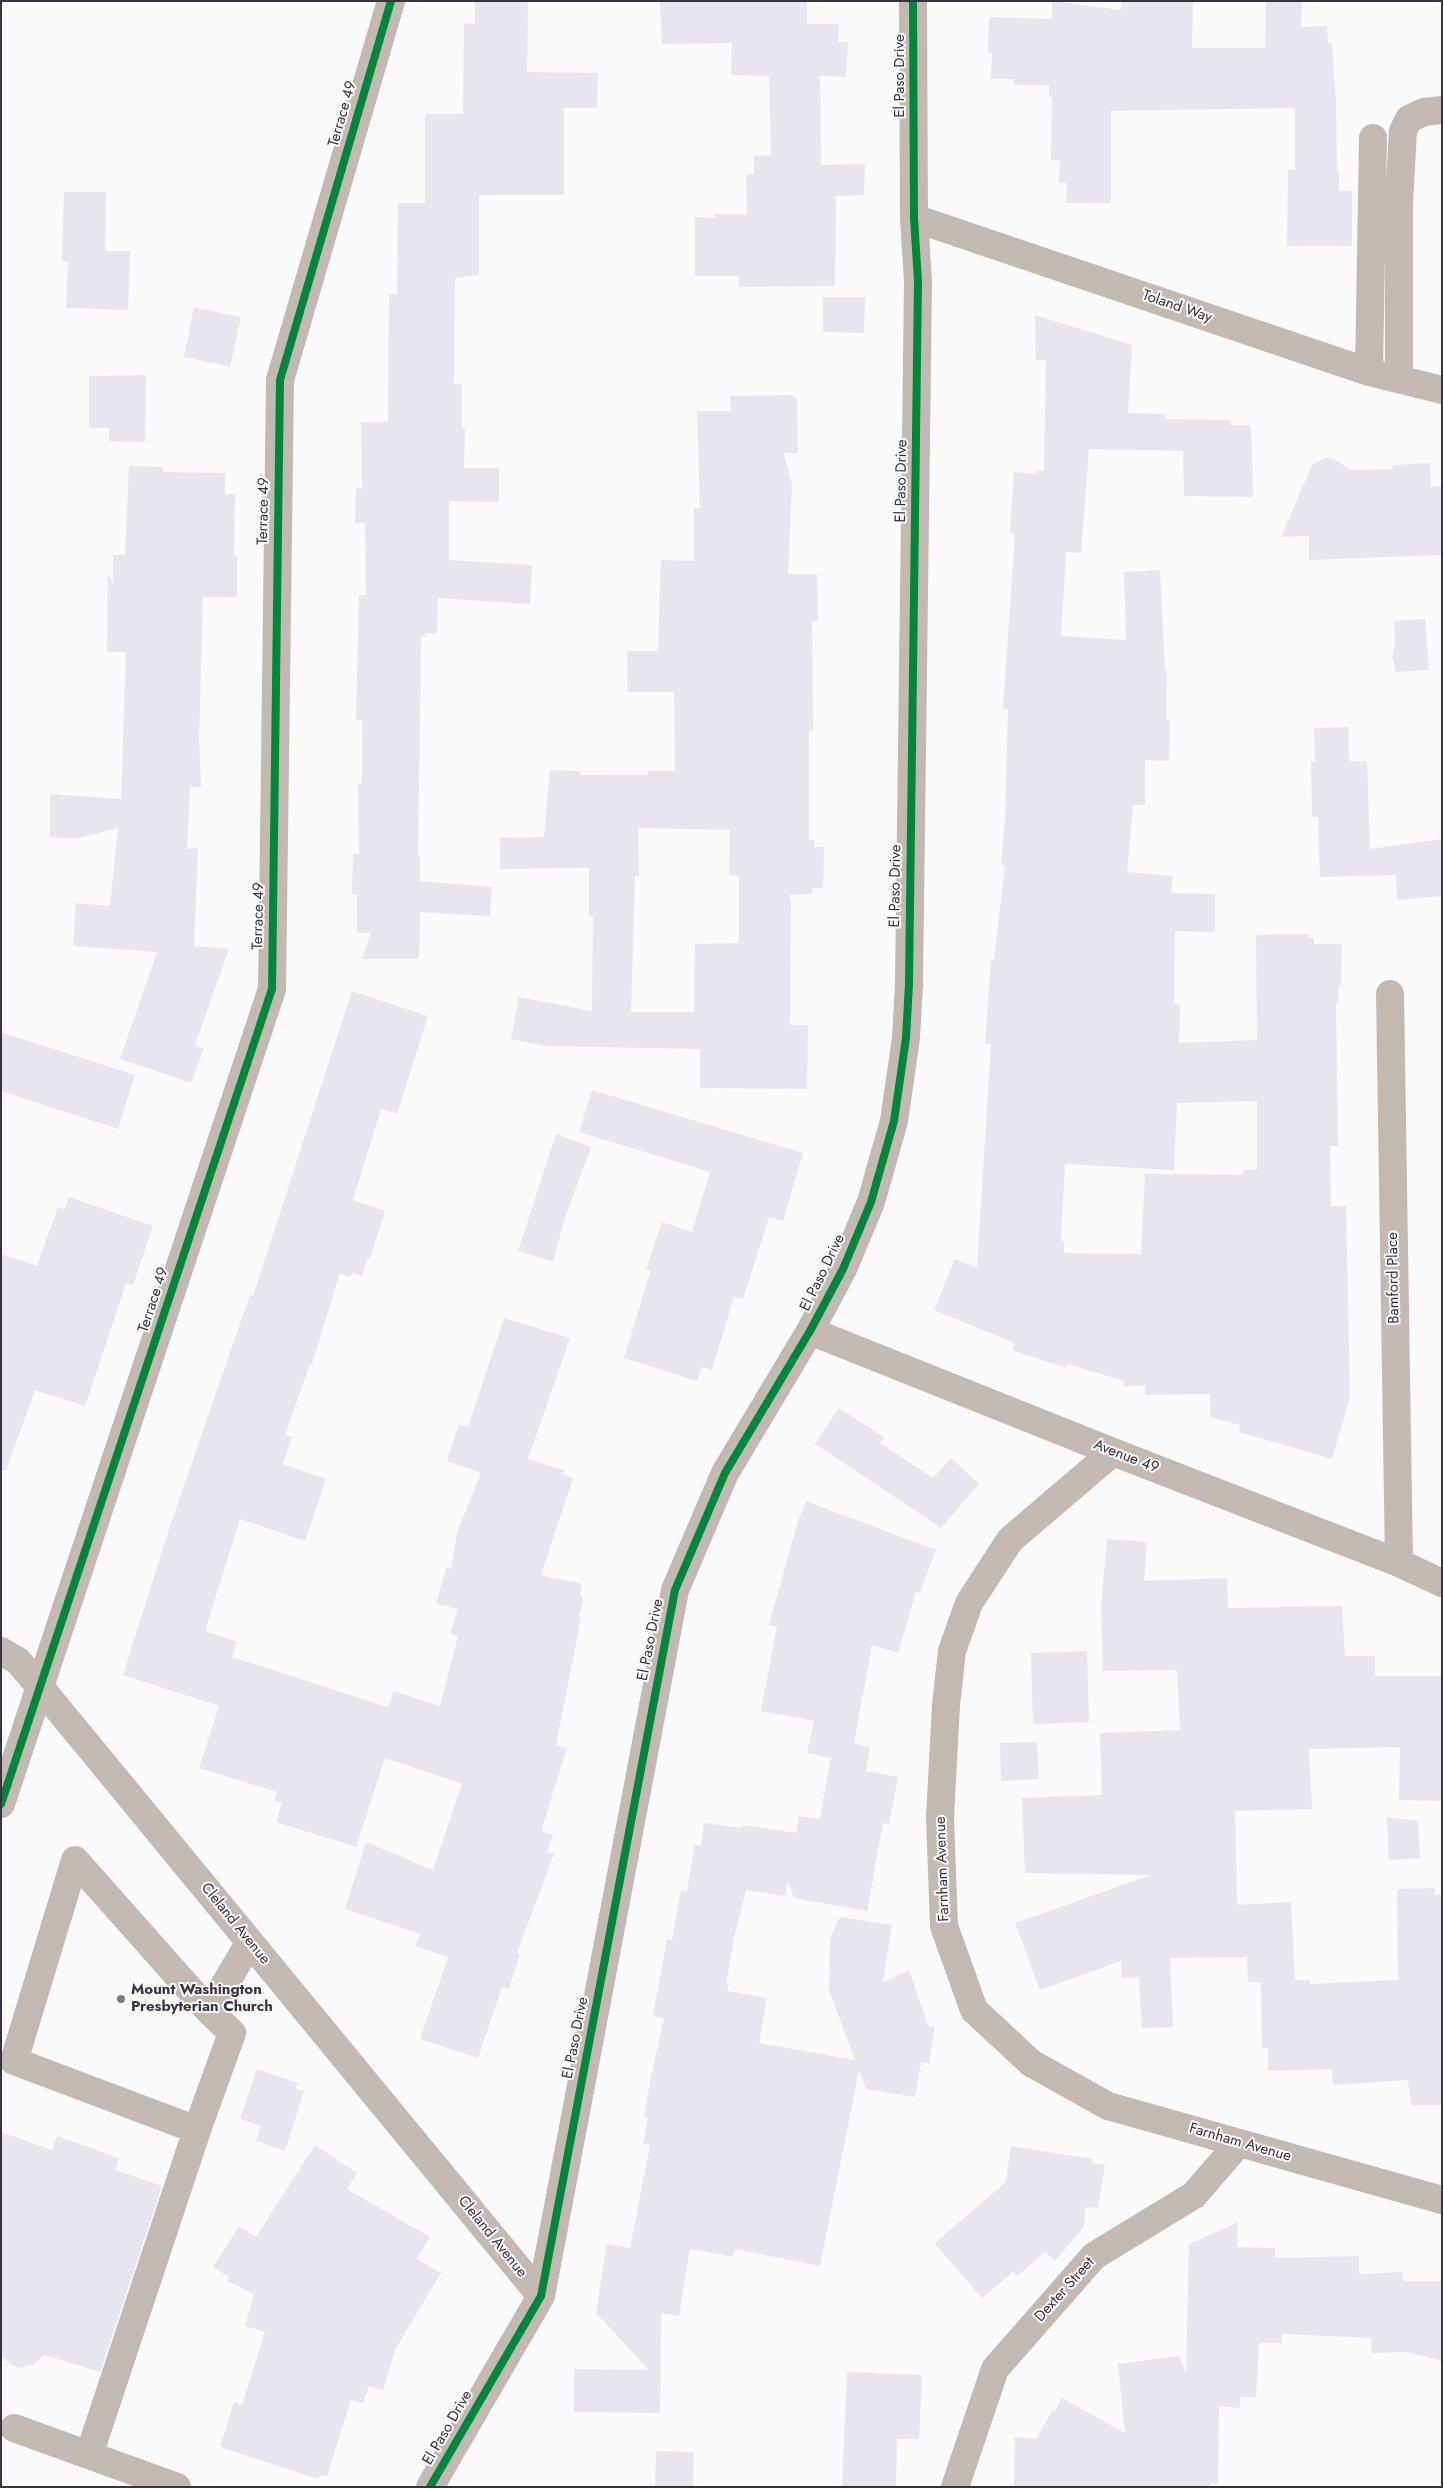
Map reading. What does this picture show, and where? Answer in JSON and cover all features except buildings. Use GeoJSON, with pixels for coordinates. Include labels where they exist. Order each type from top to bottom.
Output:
{"type":"FeatureCollection","features":[{"type":"Feature","properties":{"kind":"street","name":"Terrace 49"},"geometry":{"type":"LineString","coordinates":[[1,1804],[272,989],[280,380],[391,1]]}},
{"type":"Feature","properties":{"kind":"street","name":"El Paso Drive"},"geometry":{"type":"LineString","coordinates":[[430,2487],[541,2296],[675,1590],[725,1473],[810,1331],[844,1269],[871,1202],[894,1121],[906,1038],[909,984],[918,280],[914,218],[913,1]]}},
{"type":"Feature","properties":{"kind":"street"},"geometry":{"type":"LineString","coordinates":[[1399,379],[1399,202],[1403,131],[1409,119],[1424,112],[1442,110]]}},
{"type":"Feature","properties":{"kind":"street"},"geometry":{"type":"LineString","coordinates":[[1369,372],[1374,138]]}},
{"type":"Feature","properties":{"kind":"street","name":"Toland Way"},"geometry":{"type":"LineString","coordinates":[[914,218],[1369,372],[1442,390]]}},
{"type":"Feature","properties":{"kind":"street","name":"Bamford Place"},"geometry":{"type":"LineString","coordinates":[[1390,994],[1399,1563]]}},
{"type":"Feature","properties":{"kind":"street","name":"Avenue 49"},"geometry":{"type":"LineString","coordinates":[[810,1331],[1113,1452],[1399,1563],[1442,1583]]}},
{"type":"Feature","properties":{"kind":"street","name":"Farnham Avenue"},"geometry":{"type":"LineString","coordinates":[[1113,1452],[1010,1540],[969,1603],[952,1651],[946,1705],[940,1817],[944,1926],[974,2010],[1031,2063],[1108,2106],[1442,2200]]}},
{"type":"Feature","properties":{"kind":"street","name":"Cleland Avenue"},"geometry":{"type":"LineString","coordinates":[[1,1651],[18,1661],[40,1687],[541,2296]]}},
{"type":"Feature","properties":{"kind":"street"},"geometry":{"type":"LineString","coordinates":[[89,2455],[197,2130],[232,2033],[209,2011],[75,1860],[14,2061],[197,2130]]}},
{"type":"Feature","properties":{"kind":"street"},"geometry":{"type":"LineString","coordinates":[[209,2011],[250,1942]]}},
{"type":"Feature","properties":{"kind":"street","name":"Dexter Street"},"geometry":{"type":"LineString","coordinates":[[955,2487],[995,2369],[1094,2256],[1194,2195],[1239,2143]]}},
{"type":"Feature","properties":{"kind":"street"},"geometry":{"type":"LineString","coordinates":[[14,2428],[177,2487]]}},
{"type":"Feature","properties":{"kind":"cycle path"},"geometry":{"type":"LineString","coordinates":[[1,1804],[272,989],[280,380],[391,1]]}},
{"type":"Feature","properties":{"kind":"cycle path"},"geometry":{"type":"LineString","coordinates":[[430,2487],[541,2296],[675,1590],[725,1473],[810,1331],[843,1269],[871,1202],[894,1121],[906,1038],[909,984],[918,281],[914,218],[913,1]]}},
{"type":"Feature","properties":{"kind":"place","name":"Mount Washington Presbyterian Church"},"geometry":{"type":"Point","coordinates":[121,1999]}}]}
